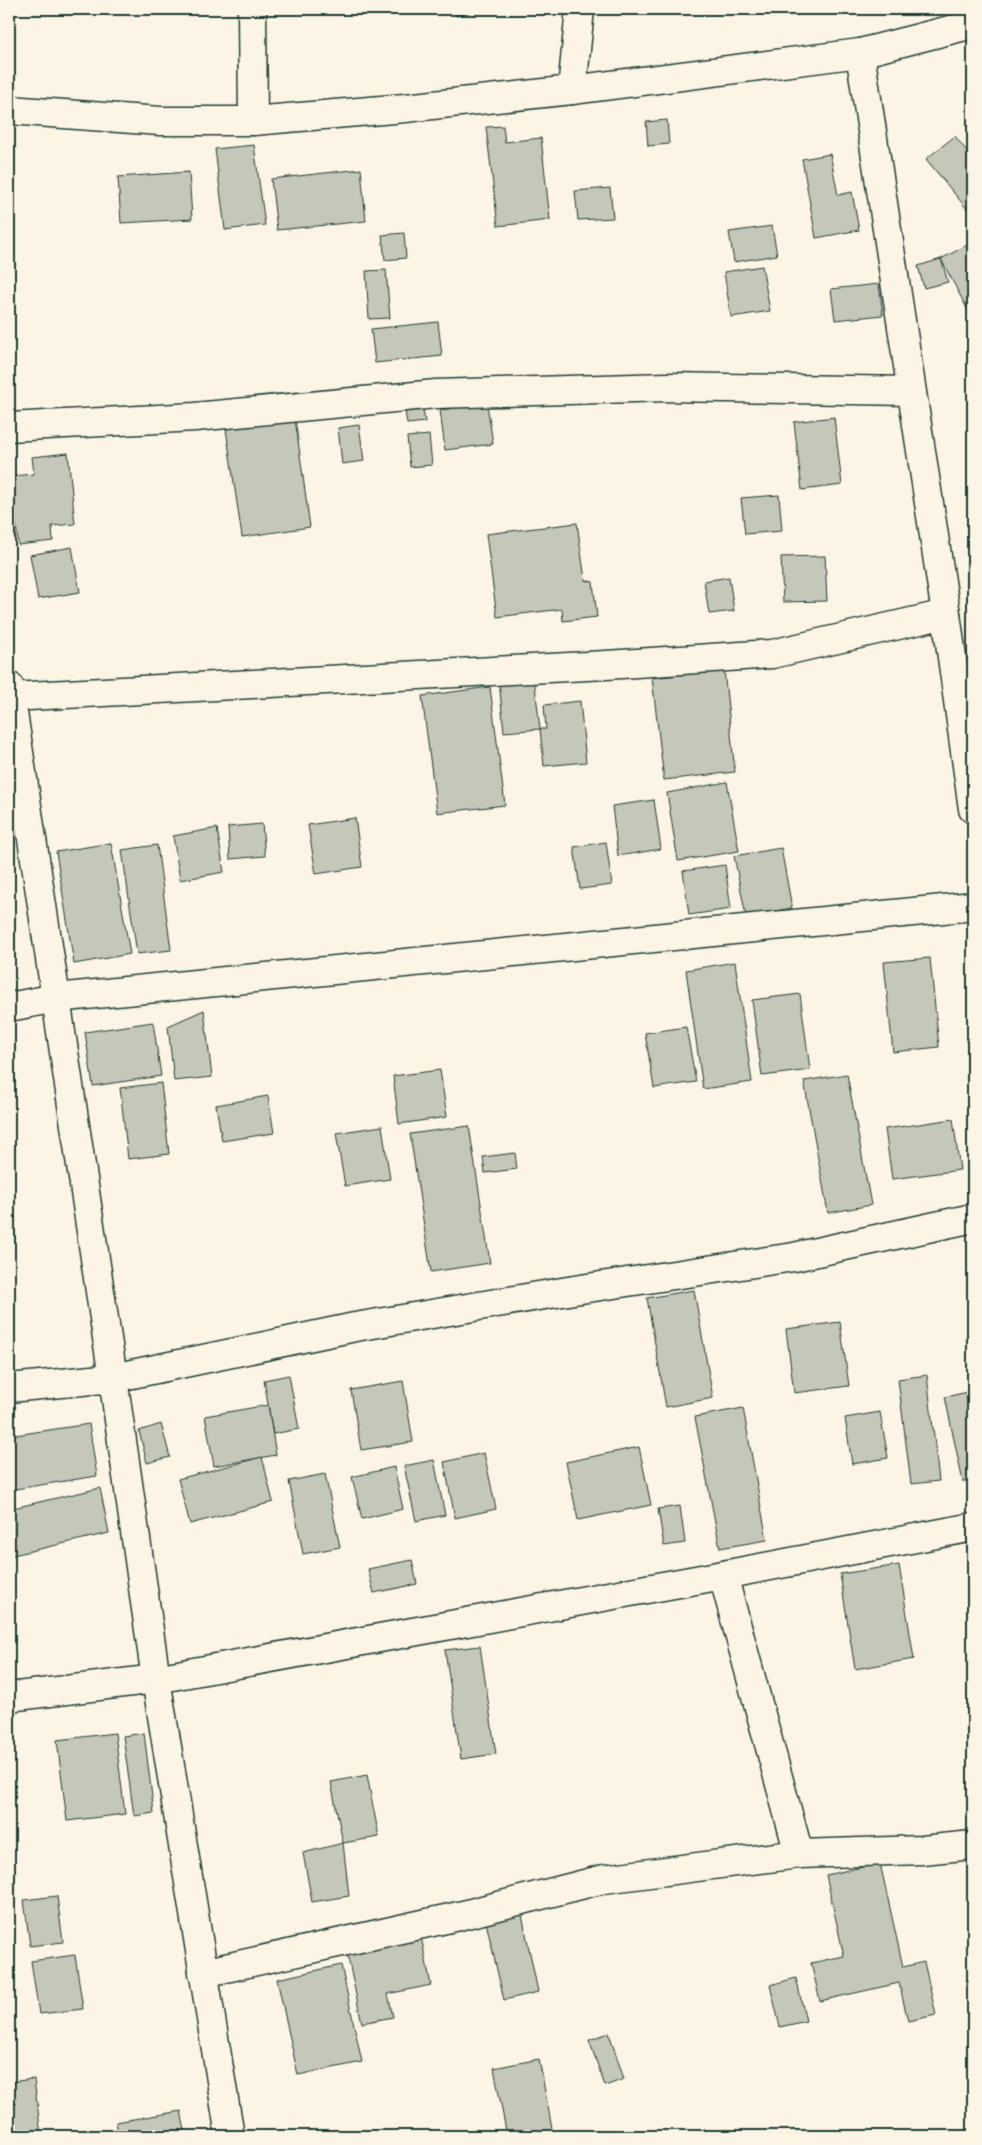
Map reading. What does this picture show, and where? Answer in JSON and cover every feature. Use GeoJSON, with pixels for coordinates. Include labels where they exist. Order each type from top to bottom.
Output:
{"type":"FeatureCollection","features":[{"type":"Feature","properties":{"kind":"street"},"geometry":{"type":"LineString","coordinates":[[252,9],[253,121]]}},
{"type":"Feature","properties":{"kind":"street"},"geometry":{"type":"LineString","coordinates":[[572,90],[580,9]]}},
{"type":"Feature","properties":{"kind":"street"},"geometry":{"type":"LineString","coordinates":[[9,110],[160,121],[253,121],[405,108],[572,90],[860,53],[973,24]]}},
{"type":"Feature","properties":{"kind":"street"},"geometry":{"type":"LineString","coordinates":[[860,53],[946,614],[973,809]]}},
{"type":"Feature","properties":{"kind":"street"},"geometry":{"type":"LineString","coordinates":[[9,427],[195,417],[436,394],[667,387],[912,391]]}},
{"type":"Feature","properties":{"kind":"street"},"geometry":{"type":"LineString","coordinates":[[230,2136],[156,1679],[113,1378],[10,692],[606,666],[772,654],[946,614]]}},
{"type":"Feature","properties":{"kind":"street"},"geometry":{"type":"LineString","coordinates":[[9,1007],[56,998],[973,906]]}},
{"type":"Feature","properties":{"kind":"street"},"geometry":{"type":"LineString","coordinates":[[9,1388],[113,1378],[355,1327],[574,1290],[794,1257],[973,1218]]}},
{"type":"Feature","properties":{"kind":"street"},"geometry":{"type":"LineString","coordinates":[[9,1697],[156,1679],[973,1527]]}},
{"type":"Feature","properties":{"kind":"street"},"geometry":{"type":"LineString","coordinates":[[723,1575],[799,1854]]}},
{"type":"Feature","properties":{"kind":"street"},"geometry":{"type":"LineString","coordinates":[[203,1974],[459,1916],[604,1879],[799,1854],[922,1850],[973,1845]]}},
{"type":"Feature","properties":{"kind":"building"},"geometry":{"type":"Polygon","coordinates":[[[454,9],[485,9],[456,16],[454,9]]]}},
{"type":"Feature","properties":{"kind":"building"},"geometry":{"type":"Polygon","coordinates":[[[667,120],[669,144],[648,146],[646,122],[667,120]]]}},
{"type":"Feature","properties":{"kind":"building"},"geometry":{"type":"Polygon","coordinates":[[[503,126],[505,142],[541,138],[550,220],[498,226],[486,127],[503,126]]]}},
{"type":"Feature","properties":{"kind":"building"},"geometry":{"type":"Polygon","coordinates":[[[955,136],[973,159],[973,205],[967,209],[926,159],[955,136]]]}},
{"type":"Feature","properties":{"kind":"building"},"geometry":{"type":"Polygon","coordinates":[[[254,145],[265,225],[225,230],[215,149],[254,145]]]}},
{"type":"Feature","properties":{"kind":"building"},"geometry":{"type":"Polygon","coordinates":[[[830,154],[838,195],[852,192],[859,230],[816,238],[802,159],[830,154]]]}},
{"type":"Feature","properties":{"kind":"building"},"geometry":{"type":"Polygon","coordinates":[[[361,169],[366,221],[277,230],[271,179],[361,169]]]}},
{"type":"Feature","properties":{"kind":"building"},"geometry":{"type":"Polygon","coordinates":[[[189,172],[192,219],[121,223],[118,177],[189,172]]]}},
{"type":"Feature","properties":{"kind":"building"},"geometry":{"type":"Polygon","coordinates":[[[610,188],[613,218],[578,220],[575,191],[610,188]]]}},
{"type":"Feature","properties":{"kind":"building"},"geometry":{"type":"Polygon","coordinates":[[[772,226],[777,255],[734,262],[729,232],[772,226]]]}},
{"type":"Feature","properties":{"kind":"building"},"geometry":{"type":"Polygon","coordinates":[[[404,233],[406,258],[385,260],[382,235],[404,233]]]}},
{"type":"Feature","properties":{"kind":"building"},"geometry":{"type":"Polygon","coordinates":[[[973,242],[973,320],[941,259],[973,242]]]}},
{"type":"Feature","properties":{"kind":"building"},"geometry":{"type":"Polygon","coordinates":[[[941,259],[948,282],[924,288],[918,266],[941,259]]]}},
{"type":"Feature","properties":{"kind":"building"},"geometry":{"type":"Polygon","coordinates":[[[762,266],[770,311],[731,317],[724,272],[762,266]]]}},
{"type":"Feature","properties":{"kind":"building"},"geometry":{"type":"Polygon","coordinates":[[[386,270],[390,318],[369,319],[366,271],[386,270]]]}},
{"type":"Feature","properties":{"kind":"building"},"geometry":{"type":"Polygon","coordinates":[[[879,284],[883,315],[835,320],[831,289],[879,284]]]}},
{"type":"Feature","properties":{"kind":"building"},"geometry":{"type":"Polygon","coordinates":[[[438,322],[442,356],[375,363],[371,329],[438,322]]]}},
{"type":"Feature","properties":{"kind":"building"},"geometry":{"type":"Polygon","coordinates":[[[422,402],[425,422],[407,424],[404,404],[422,402]]]}},
{"type":"Feature","properties":{"kind":"building"},"geometry":{"type":"Polygon","coordinates":[[[487,404],[493,444],[445,450],[440,410],[487,404]]]}},
{"type":"Feature","properties":{"kind":"building"},"geometry":{"type":"Polygon","coordinates":[[[834,417],[842,485],[802,490],[794,422],[834,417]]]}},
{"type":"Feature","properties":{"kind":"building"},"geometry":{"type":"Polygon","coordinates":[[[295,419],[310,527],[242,537],[226,429],[295,419]]]}},
{"type":"Feature","properties":{"kind":"building"},"geometry":{"type":"Polygon","coordinates":[[[359,425],[364,461],[342,464],[338,428],[359,425]]]}},
{"type":"Feature","properties":{"kind":"building"},"geometry":{"type":"Polygon","coordinates":[[[429,435],[432,465],[410,467],[407,437],[429,435]]]}},
{"type":"Feature","properties":{"kind":"building"},"geometry":{"type":"Polygon","coordinates":[[[68,453],[75,524],[52,526],[53,541],[18,545],[12,476],[34,474],[32,457],[68,453]]]}},
{"type":"Feature","properties":{"kind":"building"},"geometry":{"type":"Polygon","coordinates":[[[779,495],[782,531],[745,534],[741,498],[779,495]]]}},
{"type":"Feature","properties":{"kind":"building"},"geometry":{"type":"Polygon","coordinates":[[[577,523],[585,580],[593,582],[597,617],[563,621],[562,609],[497,617],[486,534],[577,523]]]}},
{"type":"Feature","properties":{"kind":"building"},"geometry":{"type":"Polygon","coordinates":[[[72,547],[80,592],[38,599],[30,555],[72,547]]]}},
{"type":"Feature","properties":{"kind":"building"},"geometry":{"type":"Polygon","coordinates":[[[825,556],[827,601],[783,602],[781,557],[825,556]]]}},
{"type":"Feature","properties":{"kind":"building"},"geometry":{"type":"Polygon","coordinates":[[[729,577],[734,611],[709,614],[704,581],[729,577]]]}},
{"type":"Feature","properties":{"kind":"building"},"geometry":{"type":"Polygon","coordinates":[[[724,670],[735,772],[664,780],[652,678],[724,670]]]}},
{"type":"Feature","properties":{"kind":"building"},"geometry":{"type":"Polygon","coordinates":[[[534,677],[540,729],[504,732],[499,681],[534,677]]]}},
{"type":"Feature","properties":{"kind":"building"},"geometry":{"type":"Polygon","coordinates":[[[490,687],[505,805],[437,813],[422,696],[490,687]]]}},
{"type":"Feature","properties":{"kind":"building"},"geometry":{"type":"Polygon","coordinates":[[[580,701],[586,762],[544,766],[540,729],[546,729],[544,705],[580,701]]]}},
{"type":"Feature","properties":{"kind":"building"},"geometry":{"type":"Polygon","coordinates":[[[727,782],[739,851],[678,861],[667,793],[727,782]]]}},
{"type":"Feature","properties":{"kind":"building"},"geometry":{"type":"Polygon","coordinates":[[[654,800],[661,849],[618,856],[612,806],[654,800]]]}},
{"type":"Feature","properties":{"kind":"building"},"geometry":{"type":"Polygon","coordinates":[[[355,818],[362,867],[316,874],[308,825],[355,818]]]}},
{"type":"Feature","properties":{"kind":"building"},"geometry":{"type":"Polygon","coordinates":[[[262,824],[265,856],[230,859],[228,827],[262,824]]]}},
{"type":"Feature","properties":{"kind":"building"},"geometry":{"type":"Polygon","coordinates":[[[217,828],[224,872],[180,880],[173,836],[217,828]]]}},
{"type":"Feature","properties":{"kind":"building"},"geometry":{"type":"Polygon","coordinates":[[[606,842],[612,885],[580,889],[574,847],[606,842]]]}},
{"type":"Feature","properties":{"kind":"building"},"geometry":{"type":"Polygon","coordinates":[[[111,843],[130,954],[74,964],[56,852],[111,843]]]}},
{"type":"Feature","properties":{"kind":"building"},"geometry":{"type":"Polygon","coordinates":[[[157,845],[171,950],[137,954],[122,850],[157,845]]]}},
{"type":"Feature","properties":{"kind":"building"},"geometry":{"type":"Polygon","coordinates":[[[781,848],[792,908],[746,916],[734,856],[781,848]]]}},
{"type":"Feature","properties":{"kind":"building"},"geometry":{"type":"Polygon","coordinates":[[[725,865],[731,909],[689,915],[683,871],[725,865]]]}},
{"type":"Feature","properties":{"kind":"building"},"geometry":{"type":"Polygon","coordinates":[[[930,958],[939,1047],[893,1052],[884,962],[930,958]]]}},
{"type":"Feature","properties":{"kind":"building"},"geometry":{"type":"Polygon","coordinates":[[[735,962],[752,1082],[703,1089],[686,970],[735,962]]]}},
{"type":"Feature","properties":{"kind":"building"},"geometry":{"type":"Polygon","coordinates":[[[800,994],[810,1070],[762,1076],[752,1000],[800,994]]]}},
{"type":"Feature","properties":{"kind":"building"},"geometry":{"type":"Polygon","coordinates":[[[204,1010],[212,1077],[174,1081],[168,1026],[204,1010]]]}},
{"type":"Feature","properties":{"kind":"building"},"geometry":{"type":"Polygon","coordinates":[[[153,1022],[161,1076],[93,1086],[85,1032],[153,1022]]]}},
{"type":"Feature","properties":{"kind":"building"},"geometry":{"type":"Polygon","coordinates":[[[686,1027],[696,1082],[654,1088],[645,1033],[686,1027]]]}},
{"type":"Feature","properties":{"kind":"building"},"geometry":{"type":"Polygon","coordinates":[[[440,1070],[447,1117],[399,1124],[393,1076],[440,1070]]]}},
{"type":"Feature","properties":{"kind":"building"},"geometry":{"type":"Polygon","coordinates":[[[847,1074],[871,1205],[828,1213],[804,1081],[847,1074]]]}},
{"type":"Feature","properties":{"kind":"building"},"geometry":{"type":"Polygon","coordinates":[[[161,1083],[169,1154],[128,1159],[120,1088],[161,1083]]]}},
{"type":"Feature","properties":{"kind":"building"},"geometry":{"type":"Polygon","coordinates":[[[268,1096],[274,1133],[222,1141],[216,1105],[268,1096]]]}},
{"type":"Feature","properties":{"kind":"building"},"geometry":{"type":"Polygon","coordinates":[[[953,1119],[960,1170],[892,1179],[885,1129],[953,1119]]]}},
{"type":"Feature","properties":{"kind":"building"},"geometry":{"type":"Polygon","coordinates":[[[382,1126],[390,1179],[345,1186],[336,1133],[382,1126]]]}},
{"type":"Feature","properties":{"kind":"building"},"geometry":{"type":"Polygon","coordinates":[[[469,1126],[490,1263],[431,1272],[410,1134],[469,1126]]]}},
{"type":"Feature","properties":{"kind":"building"},"geometry":{"type":"Polygon","coordinates":[[[515,1153],[517,1169],[485,1173],[483,1157],[515,1153]]]}},
{"type":"Feature","properties":{"kind":"building"},"geometry":{"type":"Polygon","coordinates":[[[694,1290],[713,1398],[666,1407],[647,1298],[694,1290]]]}},
{"type":"Feature","properties":{"kind":"building"},"geometry":{"type":"Polygon","coordinates":[[[840,1322],[849,1386],[794,1393],[786,1329],[840,1322]]]}},
{"type":"Feature","properties":{"kind":"building"},"geometry":{"type":"Polygon","coordinates":[[[289,1375],[299,1429],[273,1434],[264,1380],[289,1375]]]}},
{"type":"Feature","properties":{"kind":"building"},"geometry":{"type":"Polygon","coordinates":[[[927,1375],[939,1481],[911,1484],[898,1379],[927,1375]]]}},
{"type":"Feature","properties":{"kind":"building"},"geometry":{"type":"Polygon","coordinates":[[[403,1381],[413,1442],[361,1450],[351,1390],[403,1381]]]}},
{"type":"Feature","properties":{"kind":"building"},"geometry":{"type":"Polygon","coordinates":[[[973,1391],[973,1480],[963,1482],[945,1397],[973,1391]]]}},
{"type":"Feature","properties":{"kind":"building"},"geometry":{"type":"Polygon","coordinates":[[[268,1405],[276,1455],[214,1466],[205,1416],[268,1405]]]}},
{"type":"Feature","properties":{"kind":"building"},"geometry":{"type":"Polygon","coordinates":[[[743,1408],[767,1540],[720,1548],[695,1417],[743,1408]]]}},
{"type":"Feature","properties":{"kind":"building"},"geometry":{"type":"Polygon","coordinates":[[[880,1412],[888,1458],[852,1464],[845,1418],[880,1412]]]}},
{"type":"Feature","properties":{"kind":"building"},"geometry":{"type":"Polygon","coordinates":[[[89,1424],[97,1476],[9,1490],[9,1436],[89,1424]]]}},
{"type":"Feature","properties":{"kind":"building"},"geometry":{"type":"Polygon","coordinates":[[[161,1424],[170,1457],[147,1463],[139,1431],[161,1424]]]}},
{"type":"Feature","properties":{"kind":"building"},"geometry":{"type":"Polygon","coordinates":[[[639,1447],[651,1505],[578,1520],[566,1462],[639,1447]]]}},
{"type":"Feature","properties":{"kind":"building"},"geometry":{"type":"Polygon","coordinates":[[[484,1453],[496,1509],[455,1518],[444,1462],[484,1453]]]}},
{"type":"Feature","properties":{"kind":"building"},"geometry":{"type":"Polygon","coordinates":[[[262,1457],[273,1502],[190,1524],[178,1479],[262,1457]]]}},
{"type":"Feature","properties":{"kind":"building"},"geometry":{"type":"Polygon","coordinates":[[[434,1460],[445,1515],[416,1521],[404,1466],[434,1460]]]}},
{"type":"Feature","properties":{"kind":"building"},"geometry":{"type":"Polygon","coordinates":[[[394,1467],[403,1509],[362,1519],[352,1477],[394,1467]]]}},
{"type":"Feature","properties":{"kind":"building"},"geometry":{"type":"Polygon","coordinates":[[[325,1474],[340,1547],[303,1554],[289,1481],[325,1474]]]}},
{"type":"Feature","properties":{"kind":"building"},"geometry":{"type":"Polygon","coordinates":[[[100,1488],[109,1533],[9,1556],[9,1509],[100,1488]]]}},
{"type":"Feature","properties":{"kind":"building"},"geometry":{"type":"Polygon","coordinates":[[[680,1506],[685,1543],[664,1546],[658,1509],[680,1506]]]}},
{"type":"Feature","properties":{"kind":"building"},"geometry":{"type":"Polygon","coordinates":[[[412,1560],[417,1584],[374,1593],[368,1569],[412,1560]]]}},
{"type":"Feature","properties":{"kind":"building"},"geometry":{"type":"Polygon","coordinates":[[[899,1565],[914,1659],[855,1669],[840,1574],[899,1565]]]}},
{"type":"Feature","properties":{"kind":"building"},"geometry":{"type":"Polygon","coordinates":[[[480,1646],[496,1754],[461,1759],[445,1650],[480,1646]]]}},
{"type":"Feature","properties":{"kind":"building"},"geometry":{"type":"Polygon","coordinates":[[[115,1733],[125,1814],[67,1821],[57,1740],[115,1733]]]}},
{"type":"Feature","properties":{"kind":"building"},"geometry":{"type":"Polygon","coordinates":[[[144,1733],[154,1813],[134,1816],[123,1736],[144,1733]]]}},
{"type":"Feature","properties":{"kind":"building"},"geometry":{"type":"Polygon","coordinates":[[[367,1775],[379,1837],[343,1843],[331,1782],[367,1775]]]}},
{"type":"Feature","properties":{"kind":"building"},"geometry":{"type":"Polygon","coordinates":[[[343,1843],[349,1896],[312,1902],[303,1853],[343,1843]]]}},
{"type":"Feature","properties":{"kind":"building"},"geometry":{"type":"Polygon","coordinates":[[[880,1863],[903,1967],[924,1962],[936,2015],[908,2021],[899,1983],[820,2001],[811,1963],[844,1956],[826,1875],[880,1863]]]}},
{"type":"Feature","properties":{"kind":"building"},"geometry":{"type":"Polygon","coordinates":[[[57,1896],[63,1942],[30,1946],[24,1900],[57,1896]]]}},
{"type":"Feature","properties":{"kind":"building"},"geometry":{"type":"Polygon","coordinates":[[[521,1910],[538,1992],[504,2000],[485,1918],[521,1910]]]}},
{"type":"Feature","properties":{"kind":"building"},"geometry":{"type":"Polygon","coordinates":[[[421,1937],[431,1985],[388,1994],[393,2017],[362,2023],[347,1953],[421,1937]]]}},
{"type":"Feature","properties":{"kind":"building"},"geometry":{"type":"Polygon","coordinates":[[[75,1955],[83,2009],[39,2014],[31,1961],[75,1955]]]}},
{"type":"Feature","properties":{"kind":"building"},"geometry":{"type":"Polygon","coordinates":[[[341,1965],[362,2062],[298,2075],[277,1979],[341,1965]]]}},
{"type":"Feature","properties":{"kind":"building"},"geometry":{"type":"Polygon","coordinates":[[[796,1978],[806,2021],[780,2027],[770,1985],[796,1978]]]}},
{"type":"Feature","properties":{"kind":"building"},"geometry":{"type":"Polygon","coordinates":[[[609,2033],[624,2079],[605,2086],[589,2040],[609,2033]]]}},
{"type":"Feature","properties":{"kind":"building"},"geometry":{"type":"Polygon","coordinates":[[[539,2059],[553,2134],[507,2136],[494,2068],[539,2059]]]}},
{"type":"Feature","properties":{"kind":"building"},"geometry":{"type":"Polygon","coordinates":[[[34,2079],[41,2135],[9,2136],[9,2082],[34,2079]]]}},
{"type":"Feature","properties":{"kind":"building"},"geometry":{"type":"Polygon","coordinates":[[[181,2111],[186,2136],[119,2136],[116,2122],[181,2111]]]}}]}
